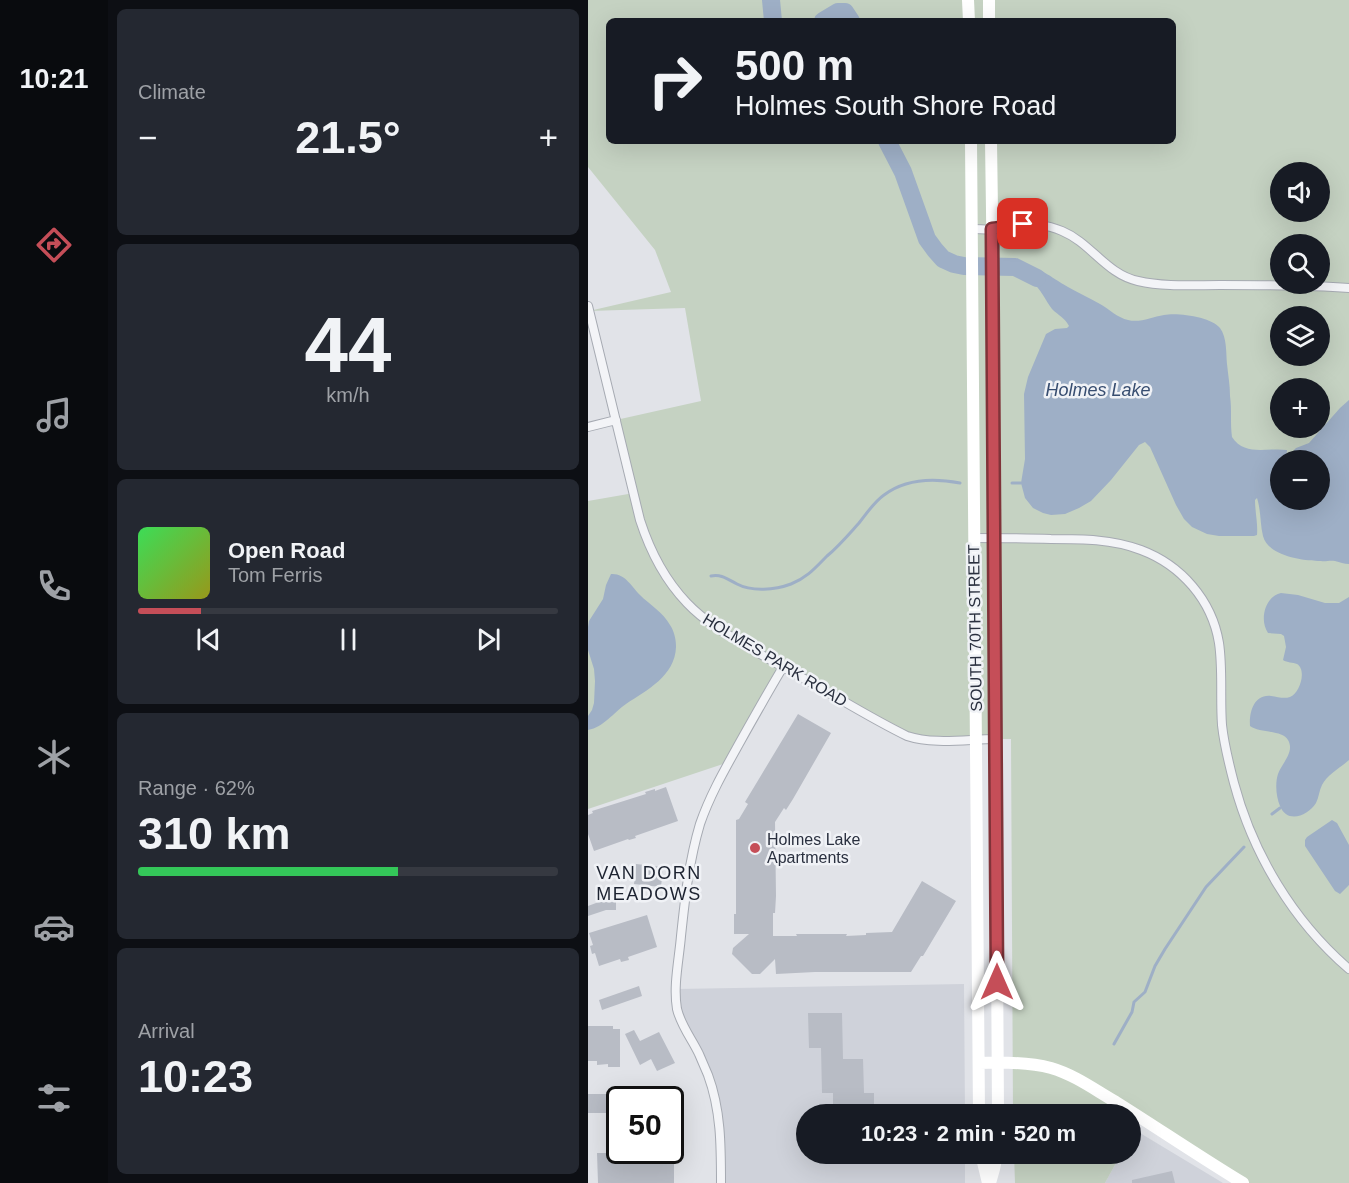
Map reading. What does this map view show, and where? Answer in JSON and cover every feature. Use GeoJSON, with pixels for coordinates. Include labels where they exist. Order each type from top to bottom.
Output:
{"type":"FeatureCollection","features":[{"type":"Feature","properties":{"kind":"main road"},"geometry":{"type":"LineString","coordinates":[[968,0],[969,18]]}},
{"type":"Feature","properties":{"kind":"main road"},"geometry":{"type":"LineString","coordinates":[[989,0],[989,18]]}},
{"type":"Feature","properties":{"kind":"main road","name":"SOUTH 70TH STREET"},"geometry":{"type":"LineString","coordinates":[[971,144],[979,1104]]}},
{"type":"Feature","properties":{"kind":"main road","name":"SOUTH 70TH STREET"},"geometry":{"type":"LineString","coordinates":[[991,144],[998,1104]]}},
{"type":"Feature","properties":{"kind":"main road"},"geometry":{"type":"LineString","coordinates":[[979,1063],[1038,1065],[1068,1074],[1243,1183]]}},
{"type":"Feature","properties":{"kind":"main road"},"geometry":{"type":"LineString","coordinates":[[984,1164],[989,1183]]}},
{"type":"Feature","properties":{"kind":"main road"},"geometry":{"type":"LineString","coordinates":[[989,1183],[995,1164]]}},
{"type":"Feature","properties":{"kind":"street"},"geometry":{"type":"LineString","coordinates":[[992,208],[1011,225]]}},
{"type":"Feature","properties":{"kind":"street"},"geometry":{"type":"LineString","coordinates":[[972,229],[1003,228],[1011,225],[1042,226],[1062,231],[1116,273],[1140,281],[1176,285],[1296,285],[1349,288]]}},
{"type":"Feature","properties":{"kind":"street","name":"HOLMES PARK ROAD"},"geometry":{"type":"LineString","coordinates":[[588,306],[646,538],[658,565],[686,602],[720,630],[907,736],[924,740],[996,739]]}},
{"type":"Feature","properties":{"kind":"street"},"geometry":{"type":"LineString","coordinates":[[588,427],[616,420]]}},
{"type":"Feature","properties":{"kind":"street"},"geometry":{"type":"LineString","coordinates":[[974,538],[1104,540],[1139,549],[1164,561],[1190,583],[1207,608],[1219,643],[1224,737],[1233,783],[1242,813],[1259,853],[1281,891],[1308,929],[1349,969]]}},
{"type":"Feature","properties":{"kind":"street"},"geometry":{"type":"LineString","coordinates":[[721,1183],[721,1141],[715,1098],[699,1054],[682,1023],[676,1000],[687,882],[698,834],[711,797],[783,667]]}},
{"type":"Feature","properties":{"kind":"shaded area"},"geometry":{"type":"Polygon","coordinates":[[[964,984],[965,1104],[796,1104],[796,1164],[965,1164],[965,1183],[721,1183],[715,1098],[682,1023],[676,989],[964,984]]]}},
{"type":"Feature","properties":{"kind":"shaded area"},"geometry":{"type":"Polygon","coordinates":[[[1141,1134],[1223,1183],[1105,1183],[1115,1164],[1141,1164],[1141,1134]]]}},
{"type":"Feature","properties":{"kind":"green space"},"geometry":{"type":"Polygon","coordinates":[[[588,0],[1349,0],[1349,1183],[1243,1183],[1141,1119],[1141,1104],[1013,1104],[1011,739],[917,739],[783,667],[729,762],[588,809],[588,501],[634,493],[616,420],[701,401],[685,308],[589,311],[671,292],[655,250],[588,167],[588,0]]]}},
{"type":"Feature","properties":{"kind":"green space"},"geometry":{"type":"Polygon","coordinates":[[[1014,1164],[1115,1164],[1105,1183],[1015,1183],[1014,1164]]]}},
{"type":"Feature","properties":{"kind":"water","name":"Holmes Lake"},"geometry":{"type":"Polygon","coordinates":[[[1018,264],[1026,265],[1039,270],[1124,319],[1137,321],[1177,314],[1202,318],[1216,324],[1224,336],[1226,345],[1232,437],[1243,447],[1250,449],[1287,450],[1270,450],[1270,510],[1330,510],[1330,450],[1294,450],[1309,443],[1313,438],[1330,438],[1330,419],[1349,400],[1349,564],[1296,558],[1279,553],[1272,548],[1263,536],[1257,498],[1255,500],[1257,535],[1219,536],[1207,534],[1192,527],[1176,505],[1150,447],[1145,442],[1139,445],[1091,501],[1065,514],[1051,515],[1033,508],[1025,498],[1021,483],[1025,459],[1024,394],[1028,377],[1046,334],[1069,326],[1052,309],[1035,285],[1015,267],[1018,264]]]}},
{"type":"Feature","properties":{"kind":"water"},"geometry":{"type":"Polygon","coordinates":[[[611,574],[624,578],[664,616],[673,630],[676,647],[671,666],[658,681],[604,723],[588,730],[588,716],[594,703],[595,681],[588,650],[588,627],[589,621],[603,599],[611,574]]]}},
{"type":"Feature","properties":{"kind":"water"},"geometry":{"type":"Polygon","coordinates":[[[1281,593],[1298,595],[1325,603],[1339,603],[1349,597],[1349,760],[1324,781],[1312,808],[1298,816],[1287,815],[1283,812],[1277,794],[1278,774],[1290,749],[1288,740],[1281,735],[1250,726],[1250,715],[1260,698],[1265,696],[1290,697],[1297,691],[1301,681],[1300,667],[1283,660],[1286,647],[1284,636],[1268,633],[1265,628],[1264,615],[1267,604],[1275,595],[1281,593]]]}},
{"type":"Feature","properties":{"kind":"water"},"geometry":{"type":"Polygon","coordinates":[[[1332,820],[1337,823],[1349,845],[1349,885],[1340,894],[1335,891],[1305,846],[1307,837],[1332,820]]]}},
{"type":"Feature","properties":{"kind":"building","name":"Holmes Lake Apartments"},"geometry":{"type":"Polygon","coordinates":[[[798,714],[831,733],[793,799],[775,822],[776,896],[773,936],[847,934],[846,936],[892,932],[922,881],[956,901],[911,972],[776,974],[775,959],[760,974],[752,974],[732,954],[733,948],[749,934],[734,934],[736,820],[748,804],[745,802],[798,714]]]}},
{"type":"Feature","properties":{"kind":"building"},"geometry":{"type":"Polygon","coordinates":[[[666,787],[678,821],[635,836],[636,838],[594,851],[588,834],[588,815],[593,813],[592,811],[666,787]]]}},
{"type":"Feature","properties":{"kind":"building"},"geometry":{"type":"Polygon","coordinates":[[[636,864],[663,867],[661,887],[634,884],[636,864]]]}},
{"type":"Feature","properties":{"kind":"building"},"geometry":{"type":"Polygon","coordinates":[[[604,900],[616,900],[616,910],[606,910],[588,916],[588,906],[604,900]]]}},
{"type":"Feature","properties":{"kind":"building"},"geometry":{"type":"Polygon","coordinates":[[[647,915],[657,947],[628,957],[629,960],[621,962],[620,959],[599,966],[595,953],[592,954],[590,946],[593,945],[589,933],[647,915]]]}},
{"type":"Feature","properties":{"kind":"building"},"geometry":{"type":"Polygon","coordinates":[[[639,986],[642,996],[602,1010],[599,1000],[639,986]]]}},
{"type":"Feature","properties":{"kind":"building"},"geometry":{"type":"Polygon","coordinates":[[[808,1013],[842,1013],[843,1059],[863,1059],[864,1093],[874,1093],[874,1104],[833,1104],[833,1093],[822,1093],[821,1048],[809,1048],[808,1013]]]}},
{"type":"Feature","properties":{"kind":"building"},"geometry":{"type":"Polygon","coordinates":[[[588,1026],[613,1026],[613,1029],[620,1029],[620,1067],[608,1067],[608,1064],[597,1065],[597,1061],[588,1061],[588,1026]]]}},
{"type":"Feature","properties":{"kind":"building"},"geometry":{"type":"Polygon","coordinates":[[[634,1030],[640,1041],[659,1032],[675,1063],[657,1071],[651,1059],[640,1065],[625,1034],[634,1030]]]}},
{"type":"Feature","properties":{"kind":"building"},"geometry":{"type":"Polygon","coordinates":[[[588,1094],[606,1094],[606,1113],[588,1113],[588,1094]]]}},
{"type":"Feature","properties":{"kind":"building"},"geometry":{"type":"Polygon","coordinates":[[[597,1153],[606,1153],[606,1164],[674,1164],[674,1183],[598,1183],[597,1153]]]}},
{"type":"Feature","properties":{"kind":"building"},"geometry":{"type":"Polygon","coordinates":[[[1172,1171],[1175,1183],[1132,1183],[1132,1180],[1172,1171]]]}},
{"type":"Feature","properties":{"kind":"waterway"},"geometry":{"type":"LineString","coordinates":[[771,0],[773,18]]}},
{"type":"Feature","properties":{"kind":"waterway"},"geometry":{"type":"LineString","coordinates":[[828,18],[838,12],[845,12],[849,18]]}},
{"type":"Feature","properties":{"kind":"waterway"},"geometry":{"type":"LineString","coordinates":[[889,144],[903,172],[927,239],[943,259],[964,266],[1015,267],[1037,278]]}},
{"type":"Feature","properties":{"kind":"waterway"},"geometry":{"type":"LineString","coordinates":[[711,576],[721,576],[743,587],[756,589],[771,589],[791,584],[802,579],[815,568],[844,540],[877,501],[892,490],[920,481],[960,483]]}},
{"type":"Feature","properties":{"kind":"waterway"},"geometry":{"type":"LineString","coordinates":[[1012,483],[1021,483]]}},
{"type":"Feature","properties":{"kind":"waterway"},"geometry":{"type":"LineString","coordinates":[[1272,814],[1280,808]]}},
{"type":"Feature","properties":{"kind":"waterway"},"geometry":{"type":"LineString","coordinates":[[1114,1044],[1132,1012],[1134,1002],[1145,992],[1155,966],[1165,949],[1206,887],[1244,847]]}},
{"type":"Feature","properties":{"kind":"place","name":"Holmes Lake Apartments"},"geometry":{"type":"Point","coordinates":[755,848]}},
{"type":"Feature","properties":{"kind":"district","name":"VAN DORN MEADOWS"},"geometry":{"type":"Point","coordinates":[649,883]}},
{"type":"Feature","properties":{"kind":"route"},"geometry":{"type":"LineString","coordinates":[[997,982],[992,229],[1023,224]]}}]}
